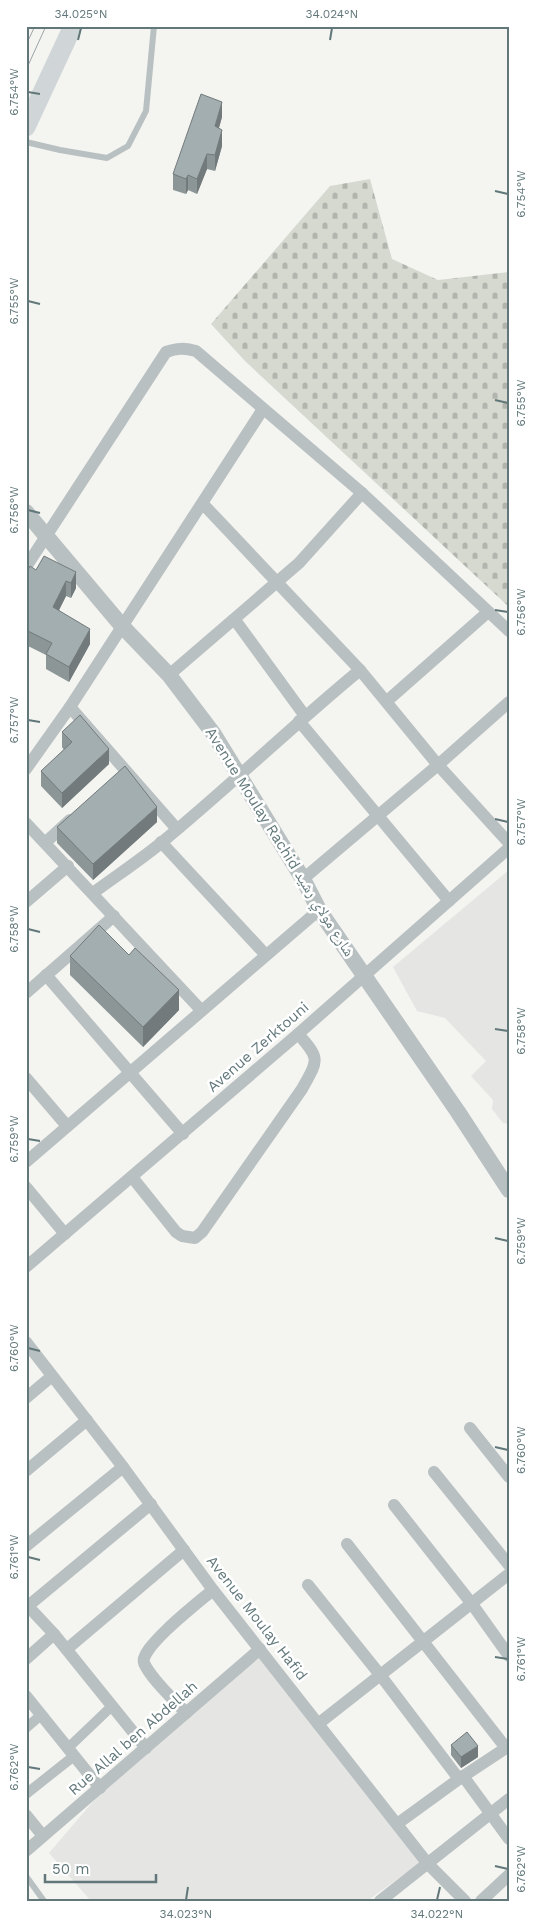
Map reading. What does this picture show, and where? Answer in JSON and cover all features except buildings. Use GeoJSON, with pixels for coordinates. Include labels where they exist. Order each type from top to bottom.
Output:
{"type":"FeatureCollection","features":[{"type":"Feature","properties":{"kind":"main road"},"geometry":{"type":"LineString","coordinates":[[26,127],[73,26]]}},
{"type":"Feature","properties":{"kind":"street"},"geometry":{"type":"LineString","coordinates":[[26,567],[166,352],[175,348],[196,351],[362,493],[509,631]]}},
{"type":"Feature","properties":{"kind":"street"},"geometry":{"type":"LineString","coordinates":[[26,768],[70,707],[263,409]]}},
{"type":"Feature","properties":{"kind":"street"},"geometry":{"type":"LineString","coordinates":[[169,675],[277,583],[329,531],[362,493]]}},
{"type":"Feature","properties":{"kind":"street"},"geometry":{"type":"LineString","coordinates":[[203,504],[360,670],[438,765],[509,843]]}},
{"type":"Feature","properties":{"kind":"street","name":"Avenue Moulay Rachid شارع مولاي رشيد"},"geometry":{"type":"LineString","coordinates":[[26,512],[122,626],[169,675],[213,733],[241,775],[303,879],[319,910],[458,1112],[509,1190]]}},
{"type":"Feature","properties":{"kind":"street"},"geometry":{"type":"LineString","coordinates":[[387,701],[488,612]]}},
{"type":"Feature","properties":{"kind":"street"},"geometry":{"type":"LineString","coordinates":[[235,620],[302,718],[449,901]]}},
{"type":"Feature","properties":{"kind":"street"},"geometry":{"type":"LineString","coordinates":[[93,893],[161,842],[241,775],[302,718],[360,670]]}},
{"type":"Feature","properties":{"kind":"street"},"geometry":{"type":"LineString","coordinates":[[303,879],[438,765],[509,702]]}},
{"type":"Feature","properties":{"kind":"street"},"geometry":{"type":"LineString","coordinates":[[70,707],[122,773],[176,828]]}},
{"type":"Feature","properties":{"kind":"street"},"geometry":{"type":"LineString","coordinates":[[46,842],[82,809]]}},
{"type":"Feature","properties":{"kind":"street"},"geometry":{"type":"LineString","coordinates":[[26,823],[46,842],[201,1010]]}},
{"type":"Feature","properties":{"kind":"street"},"geometry":{"type":"LineString","coordinates":[[161,842],[265,954]]}},
{"type":"Feature","properties":{"kind":"street","name":"Avenue Zerktouni"},"geometry":{"type":"LineString","coordinates":[[26,1267],[183,1134],[509,848]]}},
{"type":"Feature","properties":{"kind":"street"},"geometry":{"type":"LineString","coordinates":[[26,902],[68,866]]}},
{"type":"Feature","properties":{"kind":"street"},"geometry":{"type":"LineString","coordinates":[[26,1162],[265,954],[319,910]]}},
{"type":"Feature","properties":{"kind":"street"},"geometry":{"type":"LineString","coordinates":[[26,993],[114,916]]}},
{"type":"Feature","properties":{"kind":"street"},"geometry":{"type":"LineString","coordinates":[[46,975],[131,1071],[183,1134]]}},
{"type":"Feature","properties":{"kind":"street"},"geometry":{"type":"LineString","coordinates":[[132,1177],[176,1232],[182,1236],[195,1238],[202,1232],[302,1089],[315,1066],[313,1050],[298,1034]]}},
{"type":"Feature","properties":{"kind":"street"},"geometry":{"type":"LineString","coordinates":[[26,1078],[67,1126]]}},
{"type":"Feature","properties":{"kind":"street"},"geometry":{"type":"LineString","coordinates":[[26,1187],[65,1234]]}},
{"type":"Feature","properties":{"kind":"street","name":"Avenue Moulay Hafid"},"geometry":{"type":"LineString","coordinates":[[26,1342],[123,1466],[213,1590],[318,1724],[428,1864],[465,1901]]}},
{"type":"Feature","properties":{"kind":"street"},"geometry":{"type":"LineString","coordinates":[[26,1398],[52,1376]]}},
{"type":"Feature","properties":{"kind":"street"},"geometry":{"type":"LineString","coordinates":[[26,1471],[87,1420]]}},
{"type":"Feature","properties":{"kind":"street"},"geometry":{"type":"LineString","coordinates":[[470,1428],[509,1477]]}},
{"type":"Feature","properties":{"kind":"street"},"geometry":{"type":"LineString","coordinates":[[26,1546],[123,1466]]}},
{"type":"Feature","properties":{"kind":"street"},"geometry":{"type":"LineString","coordinates":[[434,1472],[509,1565]]}},
{"type":"Feature","properties":{"kind":"street"},"geometry":{"type":"LineString","coordinates":[[146,1748],[54,1634],[27,1605],[151,1504]]}},
{"type":"Feature","properties":{"kind":"street"},"geometry":{"type":"LineString","coordinates":[[394,1505],[472,1604],[509,1656]]}},
{"type":"Feature","properties":{"kind":"street"},"geometry":{"type":"LineString","coordinates":[[347,1544],[507,1747],[461,1777],[397,1824]]}},
{"type":"Feature","properties":{"kind":"street"},"geometry":{"type":"LineString","coordinates":[[66,1650],[184,1550]]}},
{"type":"Feature","properties":{"kind":"street"},"geometry":{"type":"LineString","coordinates":[[318,1724],[509,1574]]}},
{"type":"Feature","properties":{"kind":"street"},"geometry":{"type":"LineString","coordinates":[[308,1585],[509,1839]]}},
{"type":"Feature","properties":{"kind":"street"},"geometry":{"type":"LineString","coordinates":[[186,1713],[149,1672],[143,1657],[154,1641],[213,1590]]}},
{"type":"Feature","properties":{"kind":"street"},"geometry":{"type":"LineString","coordinates":[[26,1659],[54,1634]]}},
{"type":"Feature","properties":{"kind":"street","name":"Rue Allal ben Abdellah"},"geometry":{"type":"LineString","coordinates":[[26,1851],[260,1649]]}},
{"type":"Feature","properties":{"kind":"street"},"geometry":{"type":"LineString","coordinates":[[26,1696],[100,1788]]}},
{"type":"Feature","properties":{"kind":"street"},"geometry":{"type":"LineString","coordinates":[[26,1794],[71,1752],[112,1706]]}},
{"type":"Feature","properties":{"kind":"street"},"geometry":{"type":"LineString","coordinates":[[26,1728],[42,1715]]}},
{"type":"Feature","properties":{"kind":"street"},"geometry":{"type":"LineString","coordinates":[[380,1901],[509,1799]]}},
{"type":"Feature","properties":{"kind":"street"},"geometry":{"type":"LineString","coordinates":[[26,1815],[43,1836]]}},
{"type":"Feature","properties":{"kind":"street"},"geometry":{"type":"LineString","coordinates":[[481,1901],[509,1875]]}},
{"type":"Feature","properties":{"kind":"lane"},"geometry":{"type":"LineString","coordinates":[[26,142],[107,158],[128,146],[146,111],[154,26]]}},
{"type":"Feature","properties":{"kind":"lane"},"geometry":{"type":"LineString","coordinates":[[26,1876],[44,1901]]}},
{"type":"Feature","properties":{"kind":"shaded area"},"geometry":{"type":"Polygon","coordinates":[[[509,870],[509,1124],[503,1123],[492,1109],[493,1100],[471,1076],[486,1061],[445,1018],[417,1011],[393,967],[509,870]]]}},
{"type":"Feature","properties":{"kind":"shaded area"},"geometry":{"type":"Polygon","coordinates":[[[262,1652],[424,1860],[367,1901],[91,1901],[49,1853],[102,1791],[262,1652]]]}},
{"type":"Feature","properties":{"kind":"green space"},"geometry":{"type":"Polygon","coordinates":[[[370,179],[392,259],[438,280],[509,272],[509,607],[245,361],[211,324],[330,186],[370,179]]]}},
{"type":"Feature","properties":{"kind":"tram line"},"geometry":{"type":"LineString","coordinates":[[26,45],[35,26]]}},
{"type":"Feature","properties":{"kind":"tram line"},"geometry":{"type":"LineString","coordinates":[[26,70],[46,26]]}}]}
